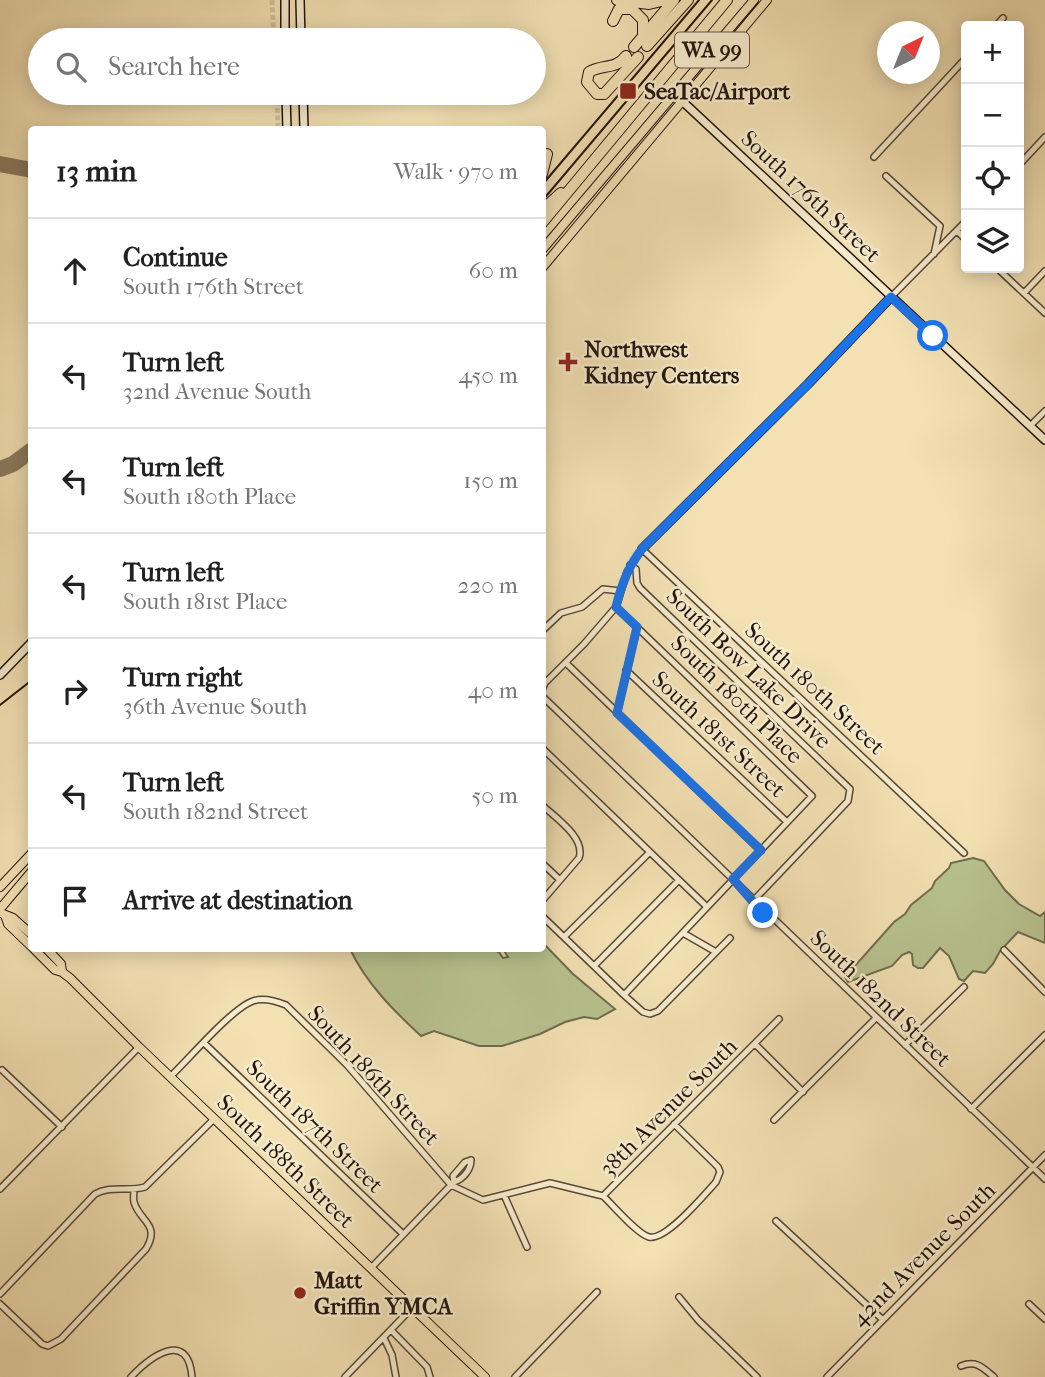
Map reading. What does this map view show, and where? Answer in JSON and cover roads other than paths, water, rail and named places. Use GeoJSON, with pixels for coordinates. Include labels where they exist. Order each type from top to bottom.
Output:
{"type":"FeatureCollection","features":[{"type":"Feature","properties":{"kind":"highway"},"geometry":{"type":"LineString","coordinates":[[617,0],[655,4],[666,0]]}},
{"type":"Feature","properties":{"kind":"highway"},"geometry":{"type":"LineString","coordinates":[[626,56],[618,65],[595,69],[588,74],[587,82],[599,95],[604,94],[674,0]]}},
{"type":"Feature","properties":{"kind":"highway"},"geometry":{"type":"LineString","coordinates":[[645,41],[688,0]]}},
{"type":"Feature","properties":{"kind":"highway"},"geometry":{"type":"LineString","coordinates":[[546,218],[727,0]]}},
{"type":"Feature","properties":{"kind":"highway"},"geometry":{"type":"LineString","coordinates":[[613,22],[619,9],[635,11],[644,24],[645,41]]}},
{"type":"Feature","properties":{"kind":"highway"},"geometry":{"type":"LineString","coordinates":[[546,158],[547,154]]}},
{"type":"Feature","properties":{"kind":"highway"},"geometry":{"type":"LineString","coordinates":[[546,206],[584,171]]}},
{"type":"Feature","properties":{"kind":"main road","name":"WA 99"},"geometry":{"type":"LineString","coordinates":[[546,246],[754,0]]}},
{"type":"Feature","properties":{"kind":"main road","name":"WA 99"},"geometry":{"type":"LineString","coordinates":[[546,263],[767,0]]}},
{"type":"Feature","properties":{"kind":"main road"},"geometry":{"type":"LineString","coordinates":[[574,214],[593,200],[598,201],[596,195],[600,184]]}},
{"type":"Feature","properties":{"kind":"main road"},"geometry":{"type":"LineString","coordinates":[[0,887],[28,857]]}},
{"type":"Feature","properties":{"kind":"main road"},"geometry":{"type":"LineString","coordinates":[[28,876],[2,912],[28,931]]}},
{"type":"Feature","properties":{"kind":"main road","name":"South 188th Street"},"geometry":{"type":"LineString","coordinates":[[2,912],[8,924],[28,944]]}},
{"type":"Feature","properties":{"kind":"main road","name":"South 188th Street"},"geometry":{"type":"LineString","coordinates":[[36,952],[55,970],[62,972],[483,1376]]}},
{"type":"Feature","properties":{"kind":"main road","name":"South 188th Street"},"geometry":{"type":"LineString","coordinates":[[50,952],[61,964],[62,972]]}},
{"type":"Feature","properties":{"kind":"street"},"geometry":{"type":"LineString","coordinates":[[285,0],[285,28]]}},
{"type":"Feature","properties":{"kind":"street"},"geometry":{"type":"LineString","coordinates":[[300,0],[301,28]]}},
{"type":"Feature","properties":{"kind":"street"},"geometry":{"type":"LineString","coordinates":[[874,157],[961,63]]}},
{"type":"Feature","properties":{"kind":"street","name":"South 176th Street"},"geometry":{"type":"LineString","coordinates":[[674,94],[1045,440]]}},
{"type":"Feature","properties":{"kind":"street"},"geometry":{"type":"LineString","coordinates":[[286,105],[287,126]]}},
{"type":"Feature","properties":{"kind":"street"},"geometry":{"type":"LineString","coordinates":[[303,105],[304,126]]}},
{"type":"Feature","properties":{"kind":"street"},"geometry":{"type":"LineString","coordinates":[[1024,160],[1045,137]]}},
{"type":"Feature","properties":{"kind":"street"},"geometry":{"type":"LineString","coordinates":[[886,176],[940,226],[934,254]]}},
{"type":"Feature","properties":{"kind":"street"},"geometry":{"type":"LineString","coordinates":[[546,682],[616,607],[631,565],[642,549],[961,227]]}},
{"type":"Feature","properties":{"kind":"street"},"geometry":{"type":"LineString","coordinates":[[957,231],[961,235]]}},
{"type":"Feature","properties":{"kind":"street"},"geometry":{"type":"LineString","coordinates":[[1024,293],[1045,271]]}},
{"type":"Feature","properties":{"kind":"street"},"geometry":{"type":"LineString","coordinates":[[1002,273],[1045,313]]}},
{"type":"Feature","properties":{"kind":"street"},"geometry":{"type":"LineString","coordinates":[[1030,426],[1045,411]]}},
{"type":"Feature","properties":{"kind":"street","name":"South 180th Street"},"geometry":{"type":"LineString","coordinates":[[642,549],[964,853]]}},
{"type":"Feature","properties":{"kind":"street","name":"South Bow Lake Drive"},"geometry":{"type":"LineString","coordinates":[[631,565],[636,569],[640,588],[846,785],[851,793],[848,801],[754,900]]}},
{"type":"Feature","properties":{"kind":"street"},"geometry":{"type":"LineString","coordinates":[[546,627],[561,613],[582,607],[603,589],[620,591]]}},
{"type":"Feature","properties":{"kind":"street","name":"South 180th Place"},"geometry":{"type":"LineString","coordinates":[[616,607],[812,796],[787,822]]}},
{"type":"Feature","properties":{"kind":"street","name":"South 180th Place"},"geometry":{"type":"LineString","coordinates":[[617,713],[637,627]]}},
{"type":"Feature","properties":{"kind":"street"},"geometry":{"type":"LineString","coordinates":[[0,675],[28,646]]}},
{"type":"Feature","properties":{"kind":"street"},"geometry":{"type":"LineString","coordinates":[[566,663],[761,850]]}},
{"type":"Feature","properties":{"kind":"street","name":"South 181st Street"},"geometry":{"type":"LineString","coordinates":[[626,670],[787,822]]}},
{"type":"Feature","properties":{"kind":"street"},"geometry":{"type":"LineString","coordinates":[[546,697],[754,900]]}},
{"type":"Feature","properties":{"kind":"street"},"geometry":{"type":"LineString","coordinates":[[546,752],[707,907]]}},
{"type":"Feature","properties":{"kind":"street"},"geometry":{"type":"LineString","coordinates":[[546,809],[578,841],[581,852],[579,858],[546,896]]}},
{"type":"Feature","properties":{"kind":"street"},"geometry":{"type":"LineString","coordinates":[[624,995],[787,822]]}},
{"type":"Feature","properties":{"kind":"street"},"geometry":{"type":"LineString","coordinates":[[565,936],[650,852]]}},
{"type":"Feature","properties":{"kind":"street"},"geometry":{"type":"LineString","coordinates":[[546,867],[560,880]]}},
{"type":"Feature","properties":{"kind":"street"},"geometry":{"type":"LineString","coordinates":[[595,965],[679,880]]}},
{"type":"Feature","properties":{"kind":"street","name":"South 182nd Street"},"geometry":{"type":"LineString","coordinates":[[754,900],[763,913],[768,914],[1045,1179]]}},
{"type":"Feature","properties":{"kind":"street"},"geometry":{"type":"LineString","coordinates":[[546,919],[624,995],[650,1014],[658,1011],[730,938]]}},
{"type":"Feature","properties":{"kind":"street"},"geometry":{"type":"LineString","coordinates":[[683,933],[716,953]]}},
{"type":"Feature","properties":{"kind":"street"},"geometry":{"type":"LineString","coordinates":[[1004,950],[1045,992]]}},
{"type":"Feature","properties":{"kind":"street"},"geometry":{"type":"LineString","coordinates":[[905,1045],[964,987]]}},
{"type":"Feature","properties":{"kind":"street","name":"South 186th Street"},"geometry":{"type":"LineString","coordinates":[[204,1043],[239,1010],[255,1000],[286,1005],[347,1065],[453,1184]]}},
{"type":"Feature","properties":{"kind":"street"},"geometry":{"type":"LineString","coordinates":[[774,1121],[876,1018]]}},
{"type":"Feature","properties":{"kind":"street","name":"38th Avenue South"},"geometry":{"type":"LineString","coordinates":[[453,1184],[483,1200],[550,1183],[603,1196],[779,1019]]}},
{"type":"Feature","properties":{"kind":"street"},"geometry":{"type":"LineString","coordinates":[[971,1109],[1045,1035]]}},
{"type":"Feature","properties":{"kind":"street"},"geometry":{"type":"LineString","coordinates":[[170,1077],[204,1043]]}},
{"type":"Feature","properties":{"kind":"street","name":"South 187th Street"},"geometry":{"type":"LineString","coordinates":[[204,1043],[403,1234]]}},
{"type":"Feature","properties":{"kind":"street"},"geometry":{"type":"LineString","coordinates":[[755,1044],[803,1092]]}},
{"type":"Feature","properties":{"kind":"street"},"geometry":{"type":"LineString","coordinates":[[0,1189],[139,1048]]}},
{"type":"Feature","properties":{"kind":"street"},"geometry":{"type":"LineString","coordinates":[[2,1070],[62,1127]]}},
{"type":"Feature","properties":{"kind":"street"},"geometry":{"type":"LineString","coordinates":[[0,1294],[95,1194],[107,1188],[134,1191],[145,1187],[214,1119]]}},
{"type":"Feature","properties":{"kind":"street"},"geometry":{"type":"LineString","coordinates":[[603,1196],[643,1234],[652,1237],[665,1233],[716,1182],[720,1172],[715,1163],[674,1124]]}},
{"type":"Feature","properties":{"kind":"street","name":"42nd Avenue South"},"geometry":{"type":"LineString","coordinates":[[827,1377],[1045,1155]]}},
{"type":"Feature","properties":{"kind":"street"},"geometry":{"type":"LineString","coordinates":[[370,1268],[453,1184]]}},
{"type":"Feature","properties":{"kind":"street"},"geometry":{"type":"LineString","coordinates":[[0,1304],[34,1339],[48,1346],[61,1339],[146,1249],[150,1241],[148,1221],[135,1205],[134,1191]]}},
{"type":"Feature","properties":{"kind":"street"},"geometry":{"type":"LineString","coordinates":[[504,1195],[527,1247]]}},
{"type":"Feature","properties":{"kind":"street"},"geometry":{"type":"LineString","coordinates":[[776,1221],[882,1319]]}},
{"type":"Feature","properties":{"kind":"street"},"geometry":{"type":"LineString","coordinates":[[515,1377],[597,1292]]}},
{"type":"Feature","properties":{"kind":"street"},"geometry":{"type":"LineString","coordinates":[[679,1297],[698,1320],[757,1377]]}},
{"type":"Feature","properties":{"kind":"street"},"geometry":{"type":"LineString","coordinates":[[1029,1304],[1045,1319]]}},
{"type":"Feature","properties":{"kind":"street"},"geometry":{"type":"LineString","coordinates":[[345,1377],[412,1308]]}},
{"type":"Feature","properties":{"kind":"street"},"geometry":{"type":"LineString","coordinates":[[391,1331],[427,1367],[430,1377]]}},
{"type":"Feature","properties":{"kind":"street"},"geometry":{"type":"LineString","coordinates":[[384,1338],[392,1355],[396,1377]]}},
{"type":"Feature","properties":{"kind":"street"},"geometry":{"type":"LineString","coordinates":[[131,1377],[155,1356],[175,1351],[183,1352],[189,1358],[192,1377]]}},
{"type":"Feature","properties":{"kind":"street"},"geometry":{"type":"LineString","coordinates":[[961,1366],[970,1362],[979,1364],[993,1377]]}},
{"type":"Feature","properties":{"kind":"tunnel"},"geometry":{"type":"LineString","coordinates":[[272,0],[273,28]]}},
{"type":"Feature","properties":{"kind":"tunnel"},"geometry":{"type":"LineString","coordinates":[[277,105],[278,126]]}},
{"type":"Feature","properties":{"kind":"tram line"},"geometry":{"type":"LineString","coordinates":[[546,180],[699,0]]}},
{"type":"Feature","properties":{"kind":"tram line"},"geometry":{"type":"LineString","coordinates":[[546,196],[712,0]]}},
{"type":"Feature","properties":{"kind":"tram line"},"geometry":{"type":"LineString","coordinates":[[0,705],[28,683]]}},
{"type":"Feature","properties":{"kind":"place","name":"SeaTac/Airport"},"geometry":{"type":"Point","coordinates":[628,91]}},
{"type":"Feature","properties":{"kind":"place","name":"Northwest Kidney Centers"},"geometry":{"type":"Point","coordinates":[568,362]}},
{"type":"Feature","properties":{"kind":"place","name":"Matt Griffin YMCA"},"geometry":{"type":"Point","coordinates":[300,1293]}}]}
